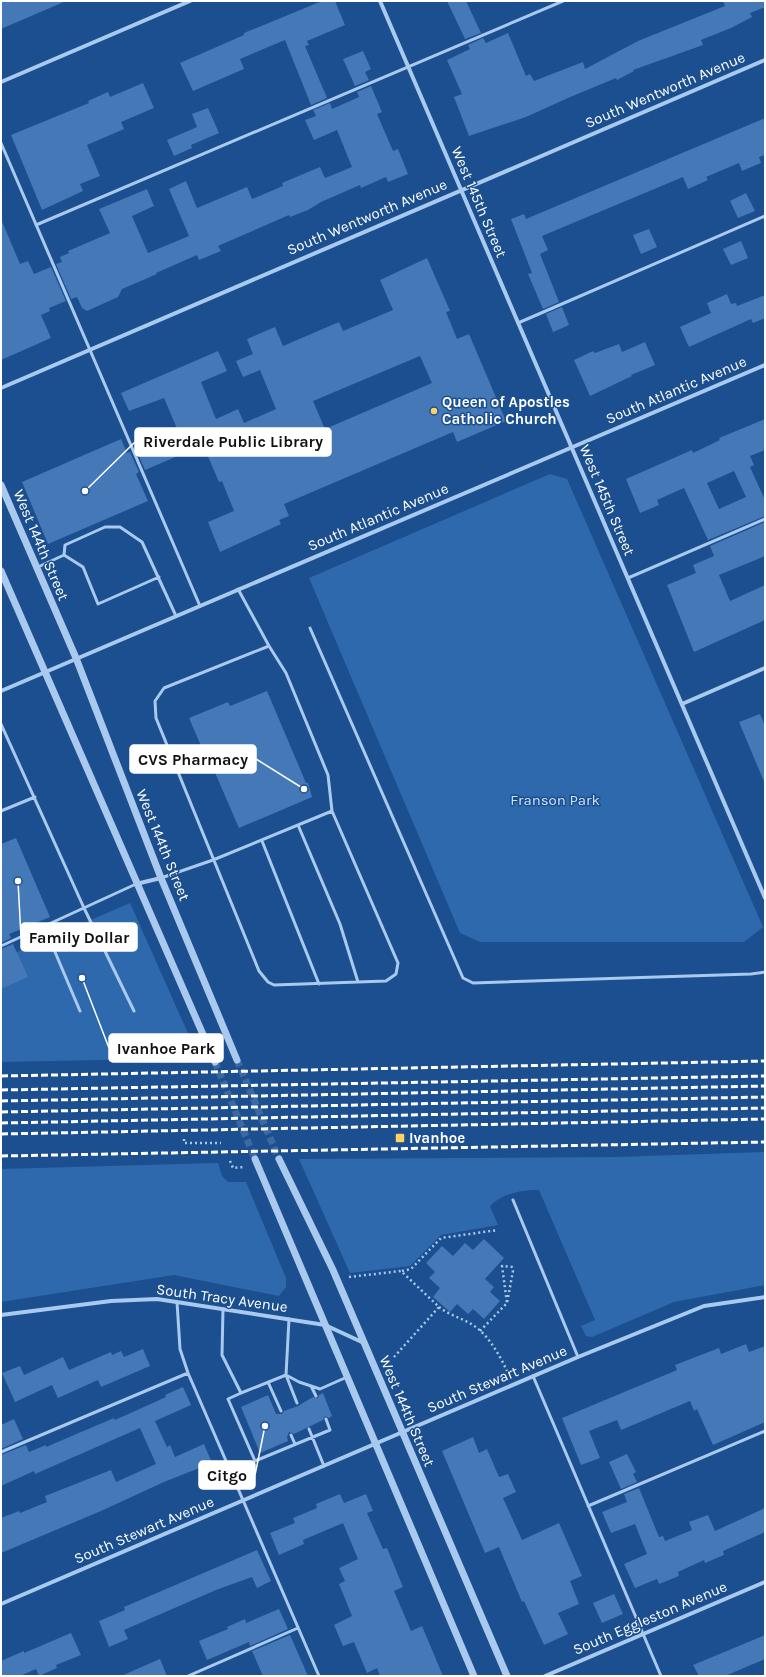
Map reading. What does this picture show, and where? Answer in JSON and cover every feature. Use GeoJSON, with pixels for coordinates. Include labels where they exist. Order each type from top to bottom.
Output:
{"type":"FeatureCollection","features":[{"type":"Feature","properties":{"kind":"street"},"geometry":{"type":"LineString","coordinates":[[1,82],[190,1]]}},
{"type":"Feature","properties":{"kind":"street","name":"West 145th Street"},"geometry":{"type":"LineString","coordinates":[[380,1],[765,898]]}},
{"type":"Feature","properties":{"kind":"street","name":"South Wentworth Avenue"},"geometry":{"type":"LineString","coordinates":[[1,388],[765,60]]}},
{"type":"Feature","properties":{"kind":"street","name":"South Atlantic Avenue"},"geometry":{"type":"LineString","coordinates":[[1,691],[765,365]]}},
{"type":"Feature","properties":{"kind":"street","name":"West 144th Street"},"geometry":{"type":"LineString","coordinates":[[1,485],[76,658],[161,878],[237,1060]]}},
{"type":"Feature","properties":{"kind":"street"},"geometry":{"type":"LineString","coordinates":[[1,571],[136,884],[215,1062]]}},
{"type":"Feature","properties":{"kind":"street"},"geometry":{"type":"LineString","coordinates":[[682,704],[765,668]]}},
{"type":"Feature","properties":{"kind":"street"},"geometry":{"type":"LineString","coordinates":[[136,884],[161,878]]}},
{"type":"Feature","properties":{"kind":"street"},"geometry":{"type":"LineString","coordinates":[[255,1159],[324,1325],[474,1676]]}},
{"type":"Feature","properties":{"kind":"street","name":"West 144th Street"},"geometry":{"type":"LineString","coordinates":[[279,1159],[333,1270],[507,1676]]}},
{"type":"Feature","properties":{"kind":"street","name":"South Stewart Avenue"},"geometry":{"type":"LineString","coordinates":[[1,1604],[533,1376],[704,1306],[765,1297]]}},
{"type":"Feature","properties":{"kind":"street","name":"South Tracy Avenue"},"geometry":{"type":"LineString","coordinates":[[1,1315],[111,1301],[157,1299],[324,1325],[364,1343]]}},
{"type":"Feature","properties":{"kind":"street","name":"South Eggleston Avenue"},"geometry":{"type":"LineString","coordinates":[[545,1676],[765,1582]]}},
{"type":"Feature","properties":{"kind":"lane"},"geometry":{"type":"LineString","coordinates":[[36,225],[563,1]]}},
{"type":"Feature","properties":{"kind":"lane"},"geometry":{"type":"LineString","coordinates":[[1,143],[200,606]]}},
{"type":"Feature","properties":{"kind":"lane"},"geometry":{"type":"LineString","coordinates":[[518,324],[765,216]]}},
{"type":"Feature","properties":{"kind":"lane"},"geometry":{"type":"LineString","coordinates":[[628,578],[765,519]]}},
{"type":"Feature","properties":{"kind":"lane"},"geometry":{"type":"LineString","coordinates":[[64,555],[65,545],[105,527],[120,526],[142,542],[176,616]]}},
{"type":"Feature","properties":{"kind":"lane"},"geometry":{"type":"LineString","coordinates":[[37,568],[64,555]]}},
{"type":"Feature","properties":{"kind":"lane"},"geometry":{"type":"LineString","coordinates":[[64,555],[83,567],[98,604],[159,577]]}},
{"type":"Feature","properties":{"kind":"lane"},"geometry":{"type":"LineString","coordinates":[[238,589],[269,646],[286,673],[328,775],[332,811],[398,963],[396,974],[386,982],[274,985],[268,982],[259,971],[156,718],[155,701],[164,688],[269,646]]}},
{"type":"Feature","properties":{"kind":"lane"},"geometry":{"type":"LineString","coordinates":[[310,628],[463,978],[473,983],[765,972]]}},
{"type":"Feature","properties":{"kind":"lane"},"geometry":{"type":"LineString","coordinates":[[1,724],[84,908],[134,1011]]}},
{"type":"Feature","properties":{"kind":"lane"},"geometry":{"type":"LineString","coordinates":[[1,811],[35,797]]}},
{"type":"Feature","properties":{"kind":"lane"},"geometry":{"type":"LineString","coordinates":[[161,878],[262,841],[332,811]]}},
{"type":"Feature","properties":{"kind":"lane"},"geometry":{"type":"LineString","coordinates":[[298,826],[340,924],[358,982]]}},
{"type":"Feature","properties":{"kind":"lane"},"geometry":{"type":"LineString","coordinates":[[262,841],[319,984]]}},
{"type":"Feature","properties":{"kind":"lane"},"geometry":{"type":"LineString","coordinates":[[1,946],[136,884]]}},
{"type":"Feature","properties":{"kind":"lane"},"geometry":{"type":"LineString","coordinates":[[44,926],[80,1011]]}},
{"type":"Feature","properties":{"kind":"lane"},"geometry":{"type":"LineString","coordinates":[[514,1200],[578,1357]]}},
{"type":"Feature","properties":{"kind":"lane"},"geometry":{"type":"LineString","coordinates":[[177,1302],[180,1349],[188,1372],[319,1676]]}},
{"type":"Feature","properties":{"kind":"lane"},"geometry":{"type":"LineString","coordinates":[[223,1309],[222,1355],[241,1393]]}},
{"type":"Feature","properties":{"kind":"lane"},"geometry":{"type":"LineString","coordinates":[[288,1319],[286,1375],[297,1403]]}},
{"type":"Feature","properties":{"kind":"lane"},"geometry":{"type":"LineString","coordinates":[[1,1452],[188,1372]]}},
{"type":"Feature","properties":{"kind":"lane"},"geometry":{"type":"LineString","coordinates":[[326,1419],[330,1430],[255,1462],[228,1399],[286,1375],[320,1389],[347,1377]]}},
{"type":"Feature","properties":{"kind":"lane"},"geometry":{"type":"LineString","coordinates":[[533,1376],[661,1676]]}},
{"type":"Feature","properties":{"kind":"lane"},"geometry":{"type":"LineString","coordinates":[[268,1382],[281,1411]]}},
{"type":"Feature","properties":{"kind":"lane"},"geometry":{"type":"LineString","coordinates":[[312,1386],[316,1396]]}},
{"type":"Feature","properties":{"kind":"lane"},"geometry":{"type":"LineString","coordinates":[[309,1429],[324,1466]]}},
{"type":"Feature","properties":{"kind":"lane"},"geometry":{"type":"LineString","coordinates":[[588,1506],[765,1431]]}},
{"type":"Feature","properties":{"kind":"lane"},"geometry":{"type":"LineString","coordinates":[[291,1435],[295,1444]]}},
{"type":"Feature","properties":{"kind":"lane"},"geometry":{"type":"LineString","coordinates":[[188,1676],[298,1628]]}},
{"type":"Feature","properties":{"kind":"path"},"geometry":{"type":"LineString","coordinates":[[184,1139],[184,1143],[221,1143]]}},
{"type":"Feature","properties":{"kind":"path"},"geometry":{"type":"LineString","coordinates":[[230,1161],[233,1168],[244,1167]]}},
{"type":"Feature","properties":{"kind":"path"},"geometry":{"type":"LineString","coordinates":[[347,1277],[412,1269],[441,1238],[498,1230]]}},
{"type":"Feature","properties":{"kind":"path"},"geometry":{"type":"LineString","coordinates":[[480,1331],[507,1303],[513,1271],[512,1267],[502,1266],[507,1303]]}},
{"type":"Feature","properties":{"kind":"path"},"geometry":{"type":"LineString","coordinates":[[402,1271],[445,1312],[477,1327],[499,1354],[507,1371]]}},
{"type":"Feature","properties":{"kind":"path"},"geometry":{"type":"LineString","coordinates":[[394,1357],[439,1307]]}},
{"type":"Feature","properties":{"kind":"green space","name":"Franson Park"},"geometry":{"type":"Polygon","coordinates":[[[550,474],[567,479],[763,927],[744,942],[480,942],[460,933],[309,578],[550,474]]]}},
{"type":"Feature","properties":{"kind":"green space"},"geometry":{"type":"Polygon","coordinates":[[[130,903],[199,1058],[1,1062],[1,959],[130,903]]]}},
{"type":"Feature","properties":{"kind":"green space"},"geometry":{"type":"Polygon","coordinates":[[[765,1152],[765,1285],[674,1302],[592,1337],[586,1336],[581,1326],[595,1320],[539,1190],[506,1195],[490,1206],[498,1225],[441,1235],[410,1266],[350,1273],[299,1159],[616,1157],[765,1152]]]}},
{"type":"Feature","properties":{"kind":"green space"},"geometry":{"type":"Polygon","coordinates":[[[218,1163],[222,1176],[228,1182],[246,1182],[286,1278],[286,1287],[279,1296],[174,1275],[1,1302],[1,1169],[218,1163]]]}},
{"type":"Feature","properties":{"kind":"building"},"geometry":{"type":"Polygon","coordinates":[[[1,1],[66,1],[1,29],[1,1]]]}},
{"type":"Feature","properties":{"kind":"building"},"geometry":{"type":"Polygon","coordinates":[[[322,1],[335,1],[345,25],[307,41],[309,45],[305,46],[327,98],[311,105],[285,40],[240,59],[244,69],[193,91],[180,63],[244,35],[244,33],[322,1]]]}},
{"type":"Feature","properties":{"kind":"building"},"geometry":{"type":"Polygon","coordinates":[[[447,1],[466,1],[481,33],[465,39],[447,1]]]}},
{"type":"Feature","properties":{"kind":"building"},"geometry":{"type":"Polygon","coordinates":[[[723,1],[765,1],[765,7],[750,13],[752,17],[731,28],[701,40],[703,45],[633,70],[634,71],[617,80],[616,78],[526,117],[469,136],[454,97],[462,94],[447,60],[470,49],[468,45],[483,38],[486,43],[508,33],[526,76],[530,74],[534,81],[583,62],[585,69],[638,41],[725,6],[723,1]]]}},
{"type":"Feature","properties":{"kind":"building"},"geometry":{"type":"Polygon","coordinates":[[[363,51],[371,69],[365,72],[369,80],[355,86],[343,59],[363,51]]]}},
{"type":"Feature","properties":{"kind":"building"},"geometry":{"type":"Polygon","coordinates":[[[143,83],[154,108],[121,122],[124,129],[87,145],[100,176],[80,184],[83,191],[42,210],[11,135],[89,103],[88,101],[108,92],[110,97],[143,83]]]}},
{"type":"Feature","properties":{"kind":"building"},"geometry":{"type":"Polygon","coordinates":[[[371,86],[382,112],[377,114],[393,151],[398,149],[408,174],[388,182],[386,177],[361,188],[360,185],[321,202],[308,210],[290,217],[289,215],[218,246],[221,251],[199,260],[197,255],[122,289],[118,297],[87,311],[82,308],[77,297],[71,299],[56,264],[62,262],[60,257],[69,253],[68,251],[110,233],[99,209],[147,189],[154,206],[132,216],[148,253],[189,236],[169,189],[186,181],[197,208],[247,187],[252,199],[283,186],[282,183],[320,167],[325,178],[352,167],[337,130],[314,140],[305,120],[316,116],[313,110],[330,103],[332,109],[359,97],[357,92],[371,86]]]}},
{"type":"Feature","properties":{"kind":"building"},"geometry":{"type":"Polygon","coordinates":[[[208,108],[219,133],[191,145],[192,148],[174,156],[167,140],[197,127],[192,114],[208,108]]]}},
{"type":"Feature","properties":{"kind":"building"},"geometry":{"type":"Polygon","coordinates":[[[765,118],[765,155],[759,157],[761,163],[742,171],[739,163],[706,177],[708,180],[688,189],[683,177],[542,236],[548,250],[540,254],[559,302],[543,309],[528,274],[532,273],[511,219],[524,214],[526,219],[765,118]]]}},
{"type":"Feature","properties":{"kind":"building"},"geometry":{"type":"Polygon","coordinates":[[[746,193],[755,211],[738,218],[730,201],[746,193]]]}},
{"type":"Feature","properties":{"kind":"building"},"geometry":{"type":"Polygon","coordinates":[[[1,219],[20,264],[28,261],[34,274],[51,267],[66,301],[49,308],[50,311],[41,315],[51,338],[1,360],[1,219]]]}},
{"type":"Feature","properties":{"kind":"building"},"geometry":{"type":"Polygon","coordinates":[[[649,229],[657,247],[641,254],[633,235],[649,229]]]}},
{"type":"Feature","properties":{"kind":"building"},"geometry":{"type":"Polygon","coordinates":[[[741,241],[748,258],[731,265],[723,249],[741,241]]]}},
{"type":"Feature","properties":{"kind":"building"},"geometry":{"type":"Polygon","coordinates":[[[427,258],[450,311],[446,312],[457,339],[469,334],[506,421],[457,442],[453,432],[284,504],[289,516],[279,520],[281,524],[220,552],[208,522],[234,511],[222,481],[219,482],[203,445],[145,470],[136,449],[178,431],[164,398],[129,411],[121,393],[218,351],[227,371],[201,382],[216,419],[238,409],[244,423],[276,409],[260,370],[243,377],[236,361],[253,354],[247,339],[275,327],[283,346],[339,322],[343,331],[393,310],[380,280],[427,258]],[[420,356],[313,401],[325,429],[432,383],[420,356]]]}},
{"type":"Feature","properties":{"kind":"building"},"geometry":{"type":"Polygon","coordinates":[[[727,294],[731,304],[736,303],[737,306],[765,295],[765,318],[753,323],[751,319],[689,347],[680,327],[711,313],[707,303],[727,294]]]}},
{"type":"Feature","properties":{"kind":"building"},"geometry":{"type":"Polygon","coordinates":[[[562,307],[569,325],[553,332],[546,314],[562,307]]]}},
{"type":"Feature","properties":{"kind":"building"},"geometry":{"type":"Polygon","coordinates":[[[645,342],[655,365],[631,375],[632,376],[590,396],[574,360],[593,351],[595,353],[619,344],[622,352],[645,342]]]}},
{"type":"Feature","properties":{"kind":"building"},"geometry":{"type":"Polygon","coordinates":[[[765,419],[765,450],[750,456],[754,465],[750,467],[765,500],[765,516],[708,540],[684,488],[657,500],[659,505],[640,513],[626,479],[692,450],[693,453],[720,440],[719,438],[765,419]],[[734,471],[707,483],[719,509],[746,497],[734,471]]]}},
{"type":"Feature","properties":{"kind":"building"},"geometry":{"type":"Polygon","coordinates":[[[121,439],[127,453],[130,452],[139,472],[136,474],[148,501],[48,544],[22,482],[121,439]]]}},
{"type":"Feature","properties":{"kind":"building"},"geometry":{"type":"Polygon","coordinates":[[[765,522],[765,556],[719,575],[730,601],[765,585],[765,620],[694,652],[667,585],[696,573],[693,565],[714,556],[710,546],[765,522]]]}},
{"type":"Feature","properties":{"kind":"building"},"geometry":{"type":"Polygon","coordinates":[[[267,691],[306,783],[308,783],[312,797],[239,828],[210,761],[208,762],[189,718],[228,702],[230,706],[267,691]]]}},
{"type":"Feature","properties":{"kind":"building"},"geometry":{"type":"Polygon","coordinates":[[[760,714],[765,726],[765,784],[739,722],[760,714]]]}},
{"type":"Feature","properties":{"kind":"building"},"geometry":{"type":"Polygon","coordinates":[[[16,838],[50,917],[9,934],[11,938],[1,943],[1,844],[16,838]]]}},
{"type":"Feature","properties":{"kind":"building"},"geometry":{"type":"Polygon","coordinates":[[[13,944],[28,977],[1,989],[1,949],[13,944]]]}},
{"type":"Feature","properties":{"kind":"building"},"geometry":{"type":"Polygon","coordinates":[[[484,1239],[504,1258],[485,1279],[494,1287],[490,1292],[500,1301],[484,1319],[473,1309],[468,1314],[457,1304],[450,1312],[433,1297],[440,1288],[429,1278],[435,1272],[426,1263],[442,1246],[453,1256],[465,1243],[473,1250],[484,1239]]]}},
{"type":"Feature","properties":{"kind":"building"},"geometry":{"type":"Polygon","coordinates":[[[746,1344],[749,1352],[765,1346],[765,1422],[713,1445],[697,1409],[694,1411],[690,1401],[621,1430],[617,1420],[589,1431],[600,1458],[581,1465],[562,1418],[677,1370],[675,1365],[719,1348],[721,1354],[746,1344]]]}},
{"type":"Feature","properties":{"kind":"building"},"geometry":{"type":"Polygon","coordinates":[[[143,1349],[150,1366],[101,1387],[98,1380],[58,1398],[52,1385],[15,1402],[2,1373],[20,1366],[24,1375],[63,1357],[69,1370],[111,1352],[112,1355],[121,1351],[124,1357],[143,1349]]]}},
{"type":"Feature","properties":{"kind":"building"},"geometry":{"type":"Polygon","coordinates":[[[183,1387],[191,1405],[155,1421],[167,1447],[170,1445],[175,1457],[204,1444],[212,1463],[164,1482],[101,1511],[1,1553],[1,1518],[19,1511],[20,1513],[47,1502],[45,1496],[111,1470],[116,1482],[156,1464],[140,1428],[35,1474],[34,1471],[1,1486],[1,1455],[26,1445],[29,1452],[46,1445],[46,1447],[114,1418],[115,1420],[166,1397],[165,1395],[183,1387]]]}},
{"type":"Feature","properties":{"kind":"building"},"geometry":{"type":"Polygon","coordinates":[[[323,1393],[332,1416],[329,1418],[325,1416],[323,1420],[294,1434],[289,1432],[287,1437],[288,1441],[260,1453],[241,1407],[268,1395],[276,1414],[282,1414],[284,1411],[298,1406],[313,1397],[318,1398],[319,1395],[323,1393]]]}},
{"type":"Feature","properties":{"kind":"building"},"geometry":{"type":"Polygon","coordinates":[[[14,1419],[23,1439],[1,1449],[1,1425],[14,1419]]]}},
{"type":"Feature","properties":{"kind":"building"},"geometry":{"type":"Polygon","coordinates":[[[473,1437],[479,1453],[487,1449],[499,1477],[508,1474],[516,1492],[503,1498],[522,1540],[559,1523],[582,1576],[570,1581],[579,1604],[558,1613],[568,1634],[544,1645],[524,1601],[522,1602],[499,1547],[485,1553],[442,1451],[473,1437]]]}},
{"type":"Feature","properties":{"kind":"building"},"geometry":{"type":"Polygon","coordinates":[[[627,1454],[636,1472],[633,1474],[637,1482],[621,1489],[609,1462],[627,1454]]]}},
{"type":"Feature","properties":{"kind":"building"},"geometry":{"type":"Polygon","coordinates":[[[639,1488],[659,1537],[663,1536],[665,1541],[692,1530],[689,1522],[708,1515],[715,1531],[765,1508],[765,1532],[723,1551],[724,1555],[705,1563],[704,1560],[678,1572],[679,1576],[659,1584],[657,1579],[635,1588],[624,1564],[647,1554],[635,1524],[611,1533],[602,1512],[627,1502],[624,1494],[639,1488]]]}},
{"type":"Feature","properties":{"kind":"building"},"geometry":{"type":"Polygon","coordinates":[[[340,1494],[344,1503],[366,1494],[373,1511],[367,1513],[383,1549],[387,1548],[403,1587],[394,1591],[411,1631],[422,1626],[443,1676],[380,1676],[377,1668],[367,1673],[354,1642],[343,1646],[334,1625],[352,1616],[339,1584],[345,1581],[339,1568],[358,1559],[343,1523],[303,1540],[304,1544],[279,1555],[270,1533],[295,1523],[293,1518],[317,1508],[316,1504],[340,1494]]]}},
{"type":"Feature","properties":{"kind":"building"},"geometry":{"type":"Polygon","coordinates":[[[257,1550],[271,1581],[257,1588],[252,1577],[216,1590],[124,1630],[128,1639],[109,1647],[99,1621],[125,1610],[124,1607],[257,1550]]]}},
{"type":"Feature","properties":{"kind":"building"},"geometry":{"type":"Polygon","coordinates":[[[614,1594],[623,1614],[602,1623],[593,1603],[614,1594]]]}},
{"type":"Feature","properties":{"kind":"building"},"geometry":{"type":"Polygon","coordinates":[[[279,1609],[288,1629],[250,1646],[249,1642],[207,1660],[199,1641],[228,1629],[227,1627],[245,1619],[246,1623],[279,1609]]]}},
{"type":"Feature","properties":{"kind":"building"},"geometry":{"type":"Polygon","coordinates":[[[71,1633],[81,1655],[56,1665],[57,1668],[39,1676],[36,1669],[20,1676],[1,1676],[1,1661],[71,1633]]]}},
{"type":"Feature","properties":{"kind":"building"},"geometry":{"type":"Polygon","coordinates":[[[290,1635],[308,1676],[263,1676],[252,1651],[290,1635]]]}},
{"type":"Feature","properties":{"kind":"building"},"geometry":{"type":"Polygon","coordinates":[[[765,1635],[765,1659],[725,1676],[699,1676],[693,1665],[765,1635]]]}},
{"type":"Feature","properties":{"kind":"building"},"geometry":{"type":"Polygon","coordinates":[[[160,1659],[167,1676],[121,1676],[146,1665],[160,1659]]]}},
{"type":"Feature","properties":{"kind":"tunnel"},"geometry":{"type":"LineString","coordinates":[[237,1060],[279,1159]]}},
{"type":"Feature","properties":{"kind":"tunnel"},"geometry":{"type":"LineString","coordinates":[[215,1062],[255,1159]]}},
{"type":"Feature","properties":{"kind":"railway"},"geometry":{"type":"LineString","coordinates":[[1,1076],[765,1061]]}},
{"type":"Feature","properties":{"kind":"railway"},"geometry":{"type":"LineString","coordinates":[[1,1090],[765,1076]]}},
{"type":"Feature","properties":{"kind":"railway"},"geometry":{"type":"LineString","coordinates":[[1,1101],[765,1086]]}},
{"type":"Feature","properties":{"kind":"railway"},"geometry":{"type":"LineString","coordinates":[[1,1112],[765,1097]]}},
{"type":"Feature","properties":{"kind":"railway"},"geometry":{"type":"LineString","coordinates":[[1,1123],[765,1108]]}},
{"type":"Feature","properties":{"kind":"railway"},"geometry":{"type":"LineString","coordinates":[[1,1134],[765,1119]]}},
{"type":"Feature","properties":{"kind":"railway"},"geometry":{"type":"LineString","coordinates":[[1,1156],[765,1142]]}},
{"type":"Feature","properties":{"kind":"place","name":"Queen of Apostles Catholic Church"},"geometry":{"type":"Point","coordinates":[434,411]}},
{"type":"Feature","properties":{"kind":"place","name":"Riverdale Public Library"},"geometry":{"type":"Point","coordinates":[85,491]}},
{"type":"Feature","properties":{"kind":"place","name":"CVS Pharmacy"},"geometry":{"type":"Point","coordinates":[304,789]}},
{"type":"Feature","properties":{"kind":"place","name":"Family Dollar"},"geometry":{"type":"Point","coordinates":[18,881]}},
{"type":"Feature","properties":{"kind":"place","name":"Ivanhoe Park"},"geometry":{"type":"Point","coordinates":[82,978]}},
{"type":"Feature","properties":{"kind":"place","name":"Ivanhoe"},"geometry":{"type":"Point","coordinates":[400,1138]}},
{"type":"Feature","properties":{"kind":"place","name":"Citgo"},"geometry":{"type":"Point","coordinates":[265,1426]}}]}
